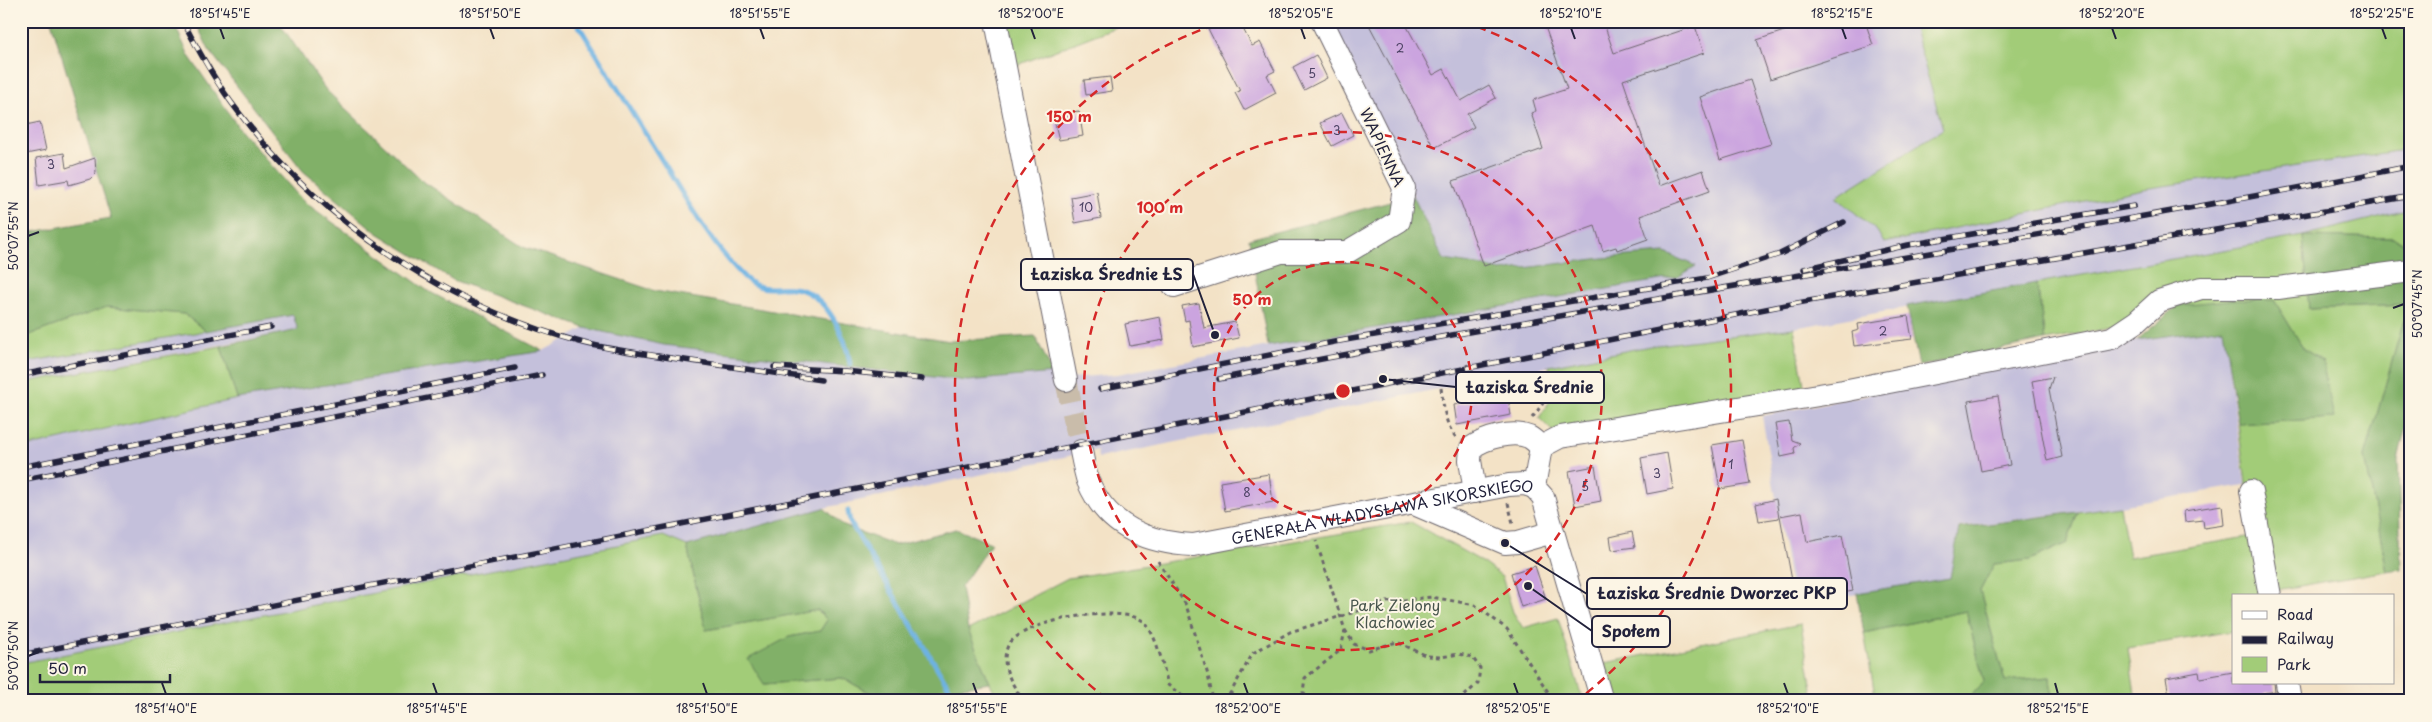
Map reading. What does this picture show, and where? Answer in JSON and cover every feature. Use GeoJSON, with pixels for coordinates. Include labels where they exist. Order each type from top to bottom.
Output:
{"type":"FeatureCollection","features":[{"type":"Feature","properties":{"kind":"street"},"geometry":{"type":"LineString","coordinates":[[996,21],[1066,380]]}},
{"type":"Feature","properties":{"kind":"street","name":"WAPIENNA"},"geometry":{"type":"LineString","coordinates":[[1174,286],[1281,252],[1347,252],[1399,221],[1404,188],[1322,21]]}},
{"type":"Feature","properties":{"kind":"street"},"geometry":{"type":"LineString","coordinates":[[1475,492],[1470,460],[1471,448],[1480,442],[1512,435],[1529,437],[1541,447],[1560,437],[1843,391],[2112,338],[2136,322],[2159,301],[2201,288],[2278,288],[2411,271]]}},
{"type":"Feature","properties":{"kind":"street","name":"GENERAŁA WŁADYSŁAWA SIKORSKIEGO"},"geometry":{"type":"LineString","coordinates":[[1081,451],[1088,482],[1106,509],[1140,536],[1168,544],[1193,545],[1509,485],[1524,484],[1534,487],[1541,447]]}},
{"type":"Feature","properties":{"kind":"street"},"geometry":{"type":"LineString","coordinates":[[1534,487],[1543,497],[1602,701]]}},
{"type":"Feature","properties":{"kind":"street"},"geometry":{"type":"LineString","coordinates":[[2251,491],[2270,594]]}},
{"type":"Feature","properties":{"kind":"street"},"geometry":{"type":"LineString","coordinates":[[1414,504],[1505,543],[1518,542],[1553,532]]}},
{"type":"Feature","properties":{"kind":"street"},"geometry":{"type":"LineString","coordinates":[[2287,684],[2290,701]]}},
{"type":"Feature","properties":{"kind":"path"},"geometry":{"type":"LineString","coordinates":[[1467,364],[1470,372]]}},
{"type":"Feature","properties":{"kind":"path"},"geometry":{"type":"LineString","coordinates":[[1520,436],[1548,398],[1549,388],[1545,367]]}},
{"type":"Feature","properties":{"kind":"path"},"geometry":{"type":"LineString","coordinates":[[1441,388],[1446,422],[1450,431],[1471,448]]}},
{"type":"Feature","properties":{"kind":"path"},"geometry":{"type":"LineString","coordinates":[[1140,536],[1186,605],[1208,674],[1213,701]]}},
{"type":"Feature","properties":{"kind":"path"},"geometry":{"type":"LineString","coordinates":[[1314,536],[1345,630],[1354,644],[1369,650],[1397,642],[1427,656],[1441,657],[1459,654],[1472,657],[1480,668],[1478,683],[1459,701]]}},
{"type":"Feature","properties":{"kind":"path"},"geometry":{"type":"LineString","coordinates":[[1224,701],[1231,692],[1252,653],[1290,632],[1387,602],[1432,597],[1475,605],[1507,629],[1554,701]]}},
{"type":"Feature","properties":{"kind":"path"},"geometry":{"type":"LineString","coordinates":[[1024,701],[1008,675],[1005,662],[1008,646],[1026,630],[1053,622],[1096,614],[1126,615],[1143,622],[1160,652],[1168,685],[1189,701]]}},
{"type":"Feature","properties":{"kind":"path"},"geometry":{"type":"LineString","coordinates":[[1310,701],[1303,692],[1306,678],[1341,650],[1345,630]]}},
{"type":"Feature","properties":{"kind":"path"},"geometry":{"type":"LineString","coordinates":[[1231,692],[1232,701]]}},
{"type":"Feature","properties":{"kind":"shaded area"},"geometry":{"type":"Polygon","coordinates":[[[1330,21],[1912,21],[1943,129],[1836,197],[1877,231],[1885,243],[2143,189],[2411,149],[2411,209],[2303,236],[1794,328],[1650,346],[1098,458],[1097,450],[824,508],[687,546],[663,536],[21,663],[21,448],[237,399],[543,351],[585,328],[664,345],[968,381],[1053,373],[1058,379],[1118,374],[1339,333],[1678,277],[1603,258],[1501,271],[1484,266],[1444,260],[1330,21]]]}},
{"type":"Feature","properties":{"kind":"shaded area"},"geometry":{"type":"Polygon","coordinates":[[[293,315],[298,330],[21,383],[21,363],[293,315]]]}},
{"type":"Feature","properties":{"kind":"shaded area"},"geometry":{"type":"Polygon","coordinates":[[[2223,328],[2245,485],[2120,506],[1959,527],[1950,578],[1794,605],[1762,416],[2137,340],[2223,328]]]}},
{"type":"Feature","properties":{"kind":"green space"},"geometry":{"type":"Polygon","coordinates":[[[51,21],[173,21],[189,56],[241,131],[303,201],[428,291],[543,351],[237,399],[221,346],[298,330],[293,315],[206,331],[184,314],[107,307],[21,338],[21,234],[111,218],[51,21]]]}},
{"type":"Feature","properties":{"kind":"green space"},"geometry":{"type":"Polygon","coordinates":[[[195,21],[278,21],[326,90],[421,180],[523,247],[655,291],[950,341],[1035,336],[1053,373],[968,381],[664,345],[585,328],[453,280],[376,232],[303,171],[209,50],[195,21]]]}},
{"type":"Feature","properties":{"kind":"green space"},"geometry":{"type":"Polygon","coordinates":[[[1007,21],[1131,21],[1015,66],[1007,21]]]}},
{"type":"Feature","properties":{"kind":"green space"},"geometry":{"type":"Polygon","coordinates":[[[1912,21],[2411,21],[2411,149],[2143,189],[1884,243],[1877,231],[1836,197],[1943,129],[1912,21]]]}},
{"type":"Feature","properties":{"kind":"green space"},"geometry":{"type":"Polygon","coordinates":[[[1413,196],[1444,260],[1484,266],[1501,271],[1603,258],[1665,253],[1696,266],[1678,277],[1268,346],[1249,239],[1413,196]]]}},
{"type":"Feature","properties":{"kind":"green space"},"geometry":{"type":"Polygon","coordinates":[[[2411,209],[2411,245],[2393,238],[2303,236],[2411,209]]]}},
{"type":"Feature","properties":{"kind":"green space"},"geometry":{"type":"Polygon","coordinates":[[[2303,236],[2309,309],[2408,305],[2365,457],[2387,571],[2276,590],[2276,594],[2232,594],[2232,631],[2128,648],[2136,701],[2052,701],[2050,677],[2005,681],[1980,591],[1994,564],[2030,560],[2067,543],[2078,512],[2120,506],[2129,557],[2253,536],[2238,424],[2333,418],[2322,361],[2304,349],[2274,300],[2179,305],[2111,328],[2045,340],[2037,283],[2303,236]]]}},
{"type":"Feature","properties":{"kind":"green space"},"geometry":{"type":"Polygon","coordinates":[[[2303,236],[2393,238],[2411,245],[2411,403],[2398,460],[2401,569],[2387,571],[2365,457],[2408,305],[2309,309],[2303,236]]]}},
{"type":"Feature","properties":{"kind":"green space"},"geometry":{"type":"Polygon","coordinates":[[[2037,283],[2045,340],[1919,366],[1907,306],[2037,283]]]}},
{"type":"Feature","properties":{"kind":"green space"},"geometry":{"type":"Polygon","coordinates":[[[2238,299],[2274,300],[2304,349],[2322,361],[2334,418],[2238,424],[2223,328],[2137,340],[2179,305],[2238,299]]]}},
{"type":"Feature","properties":{"kind":"green space"},"geometry":{"type":"Polygon","coordinates":[[[107,307],[184,314],[206,331],[21,363],[21,338],[107,307]]]}},
{"type":"Feature","properties":{"kind":"green space"},"geometry":{"type":"Polygon","coordinates":[[[1794,328],[1805,391],[1552,431],[1539,418],[1555,393],[1549,366],[1650,346],[1794,328]]]}},
{"type":"Feature","properties":{"kind":"green space"},"geometry":{"type":"Polygon","coordinates":[[[221,346],[237,399],[21,448],[21,383],[221,346]]]}},
{"type":"Feature","properties":{"kind":"green space"},"geometry":{"type":"Polygon","coordinates":[[[824,508],[844,526],[895,545],[956,529],[991,543],[961,587],[968,630],[990,683],[882,699],[842,678],[764,684],[748,659],[789,637],[820,631],[827,620],[818,610],[706,630],[687,546],[824,508]]]}},
{"type":"Feature","properties":{"kind":"green space"},"geometry":{"type":"Polygon","coordinates":[[[2078,512],[2067,543],[2030,560],[1994,564],[1980,591],[2005,681],[2050,677],[2052,701],[1967,701],[1984,681],[1966,611],[1864,633],[1857,593],[1950,578],[1959,528],[2078,512]]]}},
{"type":"Feature","properties":{"kind":"green space","name":"Park Zielony Klachowiec"},"geometry":{"type":"Polygon","coordinates":[[[1411,522],[1479,560],[1502,577],[1513,612],[1523,628],[1558,618],[1583,701],[999,701],[968,630],[1068,578],[1411,522]]]}},
{"type":"Feature","properties":{"kind":"green space"},"geometry":{"type":"Polygon","coordinates":[[[663,536],[687,546],[706,630],[817,610],[827,620],[820,631],[789,637],[764,684],[842,678],[882,699],[930,692],[934,701],[21,701],[21,663],[663,536]]]}},
{"type":"Feature","properties":{"kind":"green space"},"geometry":{"type":"Polygon","coordinates":[[[1966,611],[1984,681],[1967,701],[1876,701],[1864,633],[1966,611]]]}},
{"type":"Feature","properties":{"kind":"green space"},"geometry":{"type":"Polygon","coordinates":[[[1801,624],[1814,701],[1617,701],[1605,663],[1801,624]]]}},
{"type":"Feature","properties":{"kind":"building"},"geometry":{"type":"Polygon","coordinates":[[[1204,21],[1239,21],[1252,46],[1260,42],[1275,71],[1267,75],[1276,93],[1244,110],[1235,93],[1240,91],[1204,21]]]}},
{"type":"Feature","properties":{"kind":"building"},"geometry":{"type":"Polygon","coordinates":[[[1367,21],[1404,21],[1433,75],[1444,69],[1461,101],[1489,85],[1496,98],[1467,114],[1474,127],[1434,148],[1367,21]]]}},
{"type":"Feature","properties":{"kind":"building"},"geometry":{"type":"Polygon","coordinates":[[[1543,21],[1603,21],[1614,53],[1695,26],[1704,53],[1623,80],[1659,186],[1703,170],[1710,191],[1640,216],[1648,239],[1617,250],[1616,247],[1603,251],[1595,226],[1484,266],[1453,181],[1543,149],[1531,113],[1536,111],[1533,100],[1567,89],[1543,21]]]}},
{"type":"Feature","properties":{"kind":"building"},"geometry":{"type":"Polygon","coordinates":[[[1814,21],[1865,21],[1873,45],[1770,79],[1757,40],[1814,21]]]}},
{"type":"Feature","properties":{"kind":"building"},"geometry":{"type":"Polygon","coordinates":[[[1316,55],[1327,78],[1304,90],[1293,67],[1316,55]]]}},
{"type":"Feature","properties":{"kind":"building"},"geometry":{"type":"Polygon","coordinates":[[[1110,77],[1112,91],[1086,95],[1084,80],[1110,77]]]}},
{"type":"Feature","properties":{"kind":"building"},"geometry":{"type":"Polygon","coordinates":[[[1750,80],[1771,144],[1720,160],[1700,97],[1750,80]]]}},
{"type":"Feature","properties":{"kind":"building"},"geometry":{"type":"Polygon","coordinates":[[[1079,111],[1083,136],[1059,140],[1055,124],[1059,123],[1057,114],[1079,111]]]}},
{"type":"Feature","properties":{"kind":"building"},"geometry":{"type":"Polygon","coordinates":[[[1342,113],[1353,135],[1332,146],[1320,123],[1342,113]]]}},
{"type":"Feature","properties":{"kind":"building"},"geometry":{"type":"Polygon","coordinates":[[[40,122],[46,150],[21,155],[21,126],[40,122]]]}},
{"type":"Feature","properties":{"kind":"building"},"geometry":{"type":"Polygon","coordinates":[[[64,153],[66,168],[95,158],[96,173],[90,179],[69,185],[68,180],[39,185],[36,158],[64,153]]]}},
{"type":"Feature","properties":{"kind":"building"},"geometry":{"type":"Polygon","coordinates":[[[1097,192],[1101,218],[1075,223],[1071,197],[1097,192]]]}},
{"type":"Feature","properties":{"kind":"building"},"geometry":{"type":"Polygon","coordinates":[[[1199,303],[1204,328],[1235,322],[1239,338],[1193,347],[1189,320],[1185,321],[1182,306],[1199,303]]]}},
{"type":"Feature","properties":{"kind":"building"},"geometry":{"type":"Polygon","coordinates":[[[1908,316],[1912,339],[1854,346],[1852,332],[1859,330],[1858,324],[1908,316]]]}},
{"type":"Feature","properties":{"kind":"building"},"geometry":{"type":"Polygon","coordinates":[[[1160,317],[1164,340],[1130,346],[1125,324],[1160,317]]]}},
{"type":"Feature","properties":{"kind":"building"},"geometry":{"type":"Polygon","coordinates":[[[2053,377],[2049,389],[2062,457],[2047,461],[2032,381],[2053,377]]]}},
{"type":"Feature","properties":{"kind":"building"},"geometry":{"type":"Polygon","coordinates":[[[1537,379],[1540,392],[1508,398],[1511,415],[1457,425],[1454,405],[1480,400],[1477,388],[1537,379]]]}},
{"type":"Feature","properties":{"kind":"building"},"geometry":{"type":"Polygon","coordinates":[[[1998,396],[2010,465],[1981,471],[1968,401],[1998,396]]]}},
{"type":"Feature","properties":{"kind":"building"},"geometry":{"type":"Polygon","coordinates":[[[1789,422],[1792,440],[1800,443],[1794,448],[1795,454],[1781,457],[1775,424],[1789,422]]]}},
{"type":"Feature","properties":{"kind":"building"},"geometry":{"type":"Polygon","coordinates":[[[1742,440],[1750,484],[1720,489],[1712,445],[1742,440]]]}},
{"type":"Feature","properties":{"kind":"building"},"geometry":{"type":"Polygon","coordinates":[[[1667,453],[1673,489],[1647,494],[1641,458],[1667,453]]]}},
{"type":"Feature","properties":{"kind":"building"},"geometry":{"type":"Polygon","coordinates":[[[1595,466],[1601,501],[1575,506],[1569,471],[1595,466]]]}},
{"type":"Feature","properties":{"kind":"building"},"geometry":{"type":"Polygon","coordinates":[[[1269,474],[1273,502],[1225,511],[1220,482],[1269,474]]]}},
{"type":"Feature","properties":{"kind":"building"},"geometry":{"type":"Polygon","coordinates":[[[1776,499],[1779,518],[1759,521],[1756,504],[1776,499]]]}},
{"type":"Feature","properties":{"kind":"building"},"geometry":{"type":"Polygon","coordinates":[[[2222,505],[2224,525],[2204,528],[2203,520],[2185,522],[2184,511],[2222,505]]]}},
{"type":"Feature","properties":{"kind":"building"},"geometry":{"type":"Polygon","coordinates":[[[1802,512],[1807,542],[1842,535],[1853,591],[1796,602],[1780,516],[1802,512]]]}},
{"type":"Feature","properties":{"kind":"building"},"geometry":{"type":"Polygon","coordinates":[[[1632,532],[1635,547],[1612,550],[1610,537],[1632,532]]]}},
{"type":"Feature","properties":{"kind":"building"},"geometry":{"type":"Polygon","coordinates":[[[1535,566],[1546,599],[1521,607],[1511,573],[1535,566]]]}},
{"type":"Feature","properties":{"kind":"building"},"geometry":{"type":"Polygon","coordinates":[[[2199,672],[2200,678],[2232,672],[2232,684],[2274,684],[2275,691],[2265,693],[2266,699],[2256,701],[2242,701],[2241,697],[2221,701],[2170,701],[2166,678],[2199,672]]]}},
{"type":"Feature","properties":{"kind":"waterway"},"geometry":{"type":"LineString","coordinates":[[576,21],[692,210],[723,253],[745,278],[752,283],[766,288],[785,287],[799,289],[819,300],[834,319],[840,331],[850,364]]}},
{"type":"Feature","properties":{"kind":"waterway"},"geometry":{"type":"LineString","coordinates":[[848,511],[850,522],[957,701]]}},
{"type":"Feature","properties":{"kind":"tunnel"},"geometry":{"type":"LineString","coordinates":[[1066,380],[1081,451]]}},
{"type":"Feature","properties":{"kind":"railway"},"geometry":{"type":"LineString","coordinates":[[183,21],[222,89],[270,151],[307,188],[347,223],[390,255],[435,282],[482,306],[530,326],[580,342],[626,351],[821,380]]}},
{"type":"Feature","properties":{"kind":"railway"},"geometry":{"type":"LineString","coordinates":[[1219,379],[1368,350],[2113,222],[2411,166]]}},
{"type":"Feature","properties":{"kind":"railway"},"geometry":{"type":"LineString","coordinates":[[21,655],[1786,305],[2411,196]]}},
{"type":"Feature","properties":{"kind":"railway"},"geometry":{"type":"LineString","coordinates":[[1804,269],[1908,245],[2134,206]]}},
{"type":"Feature","properties":{"kind":"railway"},"geometry":{"type":"LineString","coordinates":[[1100,389],[1334,342],[1707,278],[1780,254],[1844,222]]}},
{"type":"Feature","properties":{"kind":"railway"},"geometry":{"type":"LineString","coordinates":[[21,375],[271,327]]}},
{"type":"Feature","properties":{"kind":"railway"},"geometry":{"type":"LineString","coordinates":[[774,367],[845,371],[922,379]]}},
{"type":"Feature","properties":{"kind":"railway"},"geometry":{"type":"LineString","coordinates":[[21,467],[515,368]]}},
{"type":"Feature","properties":{"kind":"railway"},"geometry":{"type":"LineString","coordinates":[[21,480],[542,375]]}},
{"type":"Feature","properties":{"kind":"place","name":"Łaziska Średnie ŁS"},"geometry":{"type":"Point","coordinates":[1215,335]}},
{"type":"Feature","properties":{"kind":"place","name":"Łaziska Średnie"},"geometry":{"type":"Point","coordinates":[1383,379]}},
{"type":"Feature","properties":{"kind":"place","name":"Łaziska Średnie Dworzec PKP"},"geometry":{"type":"Point","coordinates":[1505,543]}},
{"type":"Feature","properties":{"kind":"place","name":"Społem"},"geometry":{"type":"Point","coordinates":[1528,586]}}]}
